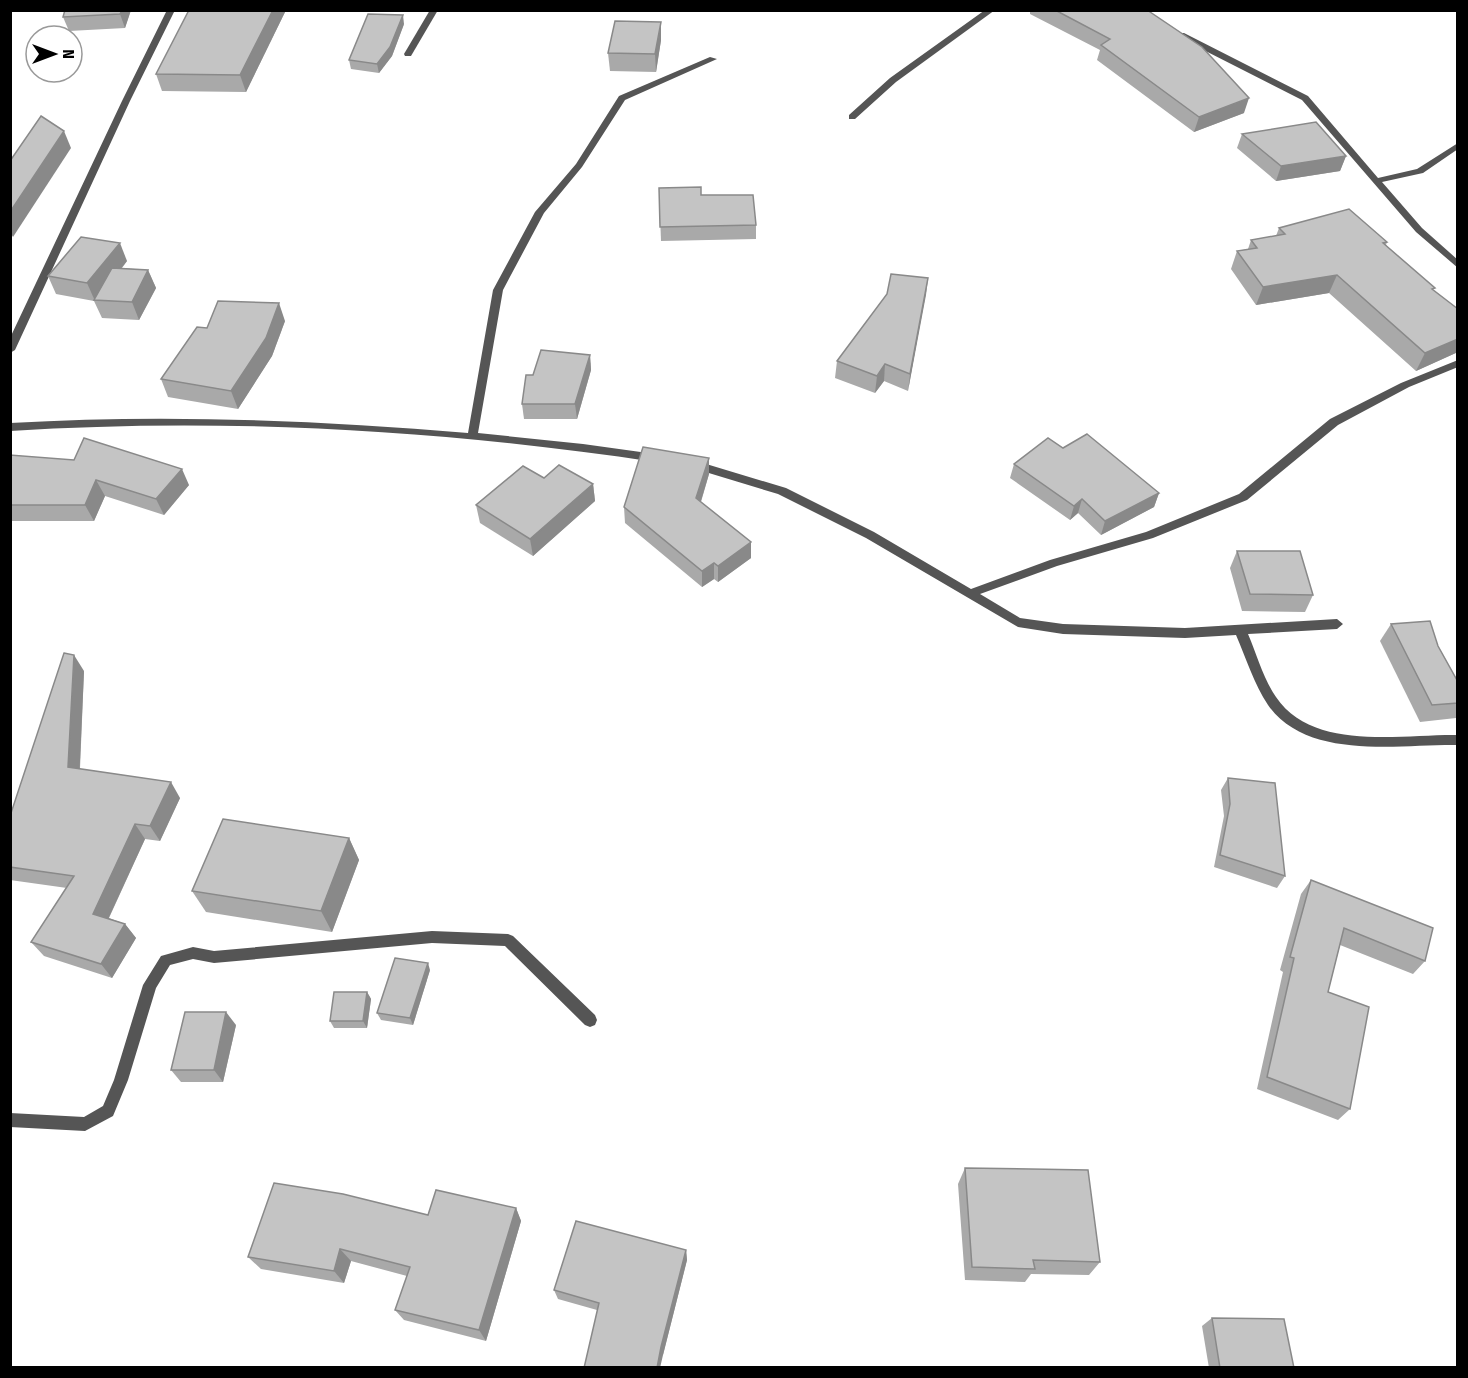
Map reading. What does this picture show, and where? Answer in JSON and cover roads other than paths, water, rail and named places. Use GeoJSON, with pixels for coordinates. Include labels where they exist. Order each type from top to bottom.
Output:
{"type":"FeatureCollection","features":[{"type":"Feature","properties":{"kind":"street"},"geometry":{"type":"LineString","coordinates":[[10,350],[171,10]]}},
{"type":"Feature","properties":{"kind":"street"},"geometry":{"type":"LineString","coordinates":[[408,54],[434,10]]}},
{"type":"Feature","properties":{"kind":"street"},"geometry":{"type":"LineString","coordinates":[[852,117],[893,80],[991,10]]}},
{"type":"Feature","properties":{"kind":"street"},"geometry":{"type":"LineString","coordinates":[[1169,30],[1305,98],[1419,230],[1458,265]]}},
{"type":"Feature","properties":{"kind":"street"},"geometry":{"type":"LineString","coordinates":[[472,437],[498,290],[540,212],[579,165],[622,98],[713,59]]}},
{"type":"Feature","properties":{"kind":"street"},"geometry":{"type":"LineString","coordinates":[[1375,181],[1420,171],[1458,145]]}},
{"type":"Feature","properties":{"kind":"street"},"geometry":{"type":"LineString","coordinates":[[972,593],[1054,563],[1149,535],[1243,497],[1334,422],[1405,385],[1458,363]]}},
{"type":"Feature","properties":{"kind":"street"},"geometry":{"type":"LineString","coordinates":[[10,427],[79,422],[278,423],[585,447],[705,466],[782,491],[870,535],[1018,622],[1063,629],[1185,633],[1337,624]]}},
{"type":"Feature","properties":{"kind":"street"},"geometry":{"type":"LineString","coordinates":[[1240,630],[1274,704],[1309,733],[1371,743],[1458,740]]}},
{"type":"Feature","properties":{"kind":"street"},"geometry":{"type":"LineString","coordinates":[[10,1120],[84,1124],[108,1111],[121,1080],[150,985],[166,960],[193,953],[214,957],[432,937],[508,940],[590,1020]]}}]}
